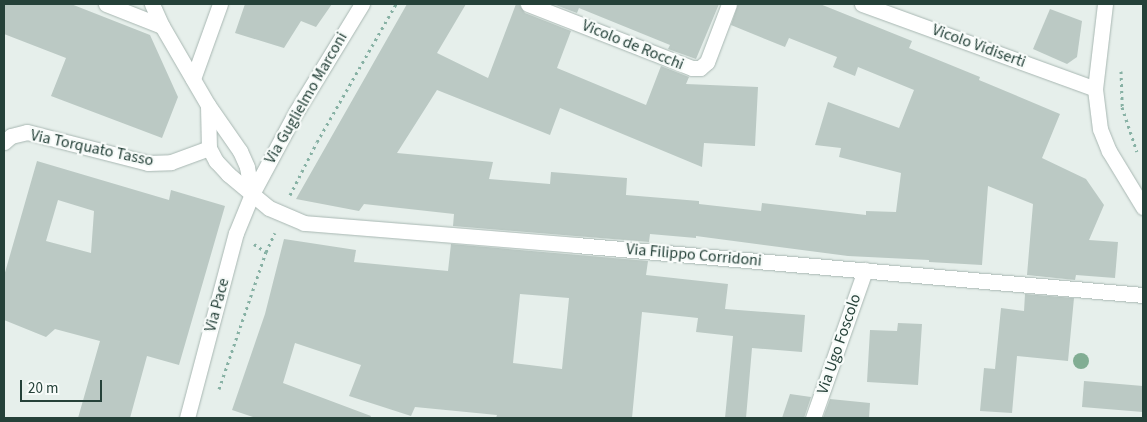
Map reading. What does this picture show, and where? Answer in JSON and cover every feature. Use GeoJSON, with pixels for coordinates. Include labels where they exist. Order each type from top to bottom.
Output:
{"type":"FeatureCollection","features":[{"type":"Feature","properties":{"kind":"street"},"geometry":{"type":"LineString","coordinates":[[106,4],[162,26]]}},
{"type":"Feature","properties":{"kind":"street"},"geometry":{"type":"LineString","coordinates":[[152,4],[162,26],[208,105],[240,151],[247,167],[252,194]]}},
{"type":"Feature","properties":{"kind":"street"},"geometry":{"type":"LineString","coordinates":[[193,79],[220,4]]}},
{"type":"Feature","properties":{"kind":"street","name":"Via Guglielmo Marconi"},"geometry":{"type":"LineString","coordinates":[[252,194],[296,112],[362,4]]}},
{"type":"Feature","properties":{"kind":"street","name":"Vicolo de Rocchi"},"geometry":{"type":"LineString","coordinates":[[528,4],[692,68],[700,68],[707,62],[729,4]]}},
{"type":"Feature","properties":{"kind":"street","name":"Vicolo Vidiserti"},"geometry":{"type":"LineString","coordinates":[[862,4],[1095,89]]}},
{"type":"Feature","properties":{"kind":"street"},"geometry":{"type":"LineString","coordinates":[[1105,4],[1095,89],[1100,129],[1109,150],[1143,207]]}},
{"type":"Feature","properties":{"kind":"street"},"geometry":{"type":"LineString","coordinates":[[208,105],[209,148]]}},
{"type":"Feature","properties":{"kind":"street","name":"Via Torquato Tasso"},"geometry":{"type":"LineString","coordinates":[[4,142],[11,136],[28,132],[148,163],[171,162],[209,148]]}},
{"type":"Feature","properties":{"kind":"street","name":"Via Filippo Corridoni"},"geometry":{"type":"LineString","coordinates":[[209,148],[216,161],[228,174],[269,208],[304,223],[865,270],[1143,296]]}},
{"type":"Feature","properties":{"kind":"street","name":"Via Pace"},"geometry":{"type":"LineString","coordinates":[[187,418],[236,233],[252,194]]}},
{"type":"Feature","properties":{"kind":"street","name":"Via Ugo Foscolo"},"geometry":{"type":"LineString","coordinates":[[813,418],[865,270]]}},
{"type":"Feature","properties":{"kind":"path"},"geometry":{"type":"LineString","coordinates":[[219,391],[266,252],[284,216],[291,191],[396,4]]}},
{"type":"Feature","properties":{"kind":"path"},"geometry":{"type":"LineString","coordinates":[[1121,70],[1122,107],[1140,159]]}},
{"type":"Feature","properties":{"kind":"building"},"geometry":{"type":"Polygon","coordinates":[[[4,4],[71,4],[150,35],[178,97],[162,138],[51,96],[66,58],[4,34],[4,4]]]}},
{"type":"Feature","properties":{"kind":"building"},"geometry":{"type":"Polygon","coordinates":[[[245,4],[332,4],[316,27],[301,21],[284,48],[235,33],[245,4]]]}},
{"type":"Feature","properties":{"kind":"building"},"geometry":{"type":"Polygon","coordinates":[[[407,4],[466,4],[437,53],[488,78],[516,4],[519,4],[525,13],[571,31],[557,68],[646,105],[661,66],[689,77],[686,84],[758,87],[755,146],[704,143],[702,167],[560,108],[550,135],[437,90],[397,153],[493,162],[489,179],[550,184],[551,172],[627,178],[626,195],[699,201],[699,204],[761,211],[762,203],[866,215],[866,211],[896,212],[901,173],[839,157],[841,148],[815,145],[828,102],[899,128],[914,90],[858,67],[855,76],[833,67],[837,57],[789,38],[785,47],[731,25],[738,4],[820,4],[912,41],[909,48],[980,77],[979,80],[1060,114],[1042,158],[1086,179],[1104,205],[1089,240],[1118,242],[1115,278],[1076,275],[1075,280],[1027,275],[1033,204],[988,186],[982,265],[848,256],[696,236],[696,238],[650,234],[649,242],[453,226],[454,214],[364,204],[359,211],[296,199],[407,4]]]}},
{"type":"Feature","properties":{"kind":"building"},"geometry":{"type":"Polygon","coordinates":[[[553,4],[719,4],[696,59],[668,49],[670,45],[579,8],[577,13],[553,4]]]}},
{"type":"Feature","properties":{"kind":"building"},"geometry":{"type":"Polygon","coordinates":[[[1050,9],[1082,21],[1077,57],[1067,64],[1033,49],[1050,9]]]}},
{"type":"Feature","properties":{"kind":"building"},"geometry":{"type":"Polygon","coordinates":[[[37,161],[169,200],[171,190],[225,206],[179,365],[147,356],[130,418],[78,418],[100,341],[55,329],[46,337],[4,320],[4,276],[37,161]],[[58,200],[46,241],[91,253],[94,211],[58,200]]]}},
{"type":"Feature","properties":{"kind":"building"},"geometry":{"type":"Polygon","coordinates":[[[284,239],[356,250],[354,262],[448,271],[451,244],[648,261],[646,275],[728,284],[725,309],[805,315],[802,352],[752,348],[746,418],[725,418],[733,336],[696,332],[698,318],[642,312],[632,418],[496,418],[497,415],[415,407],[411,416],[349,396],[361,365],[295,343],[283,383],[371,416],[370,418],[256,418],[232,410],[265,314],[284,239]],[[520,294],[513,363],[562,369],[569,298],[520,294]]]}},
{"type":"Feature","properties":{"kind":"building"},"geometry":{"type":"Polygon","coordinates":[[[1025,294],[1074,298],[1068,361],[1017,356],[1012,413],[980,411],[984,368],[995,369],[1001,308],[1024,311],[1025,294]]]}},
{"type":"Feature","properties":{"kind":"building"},"geometry":{"type":"Polygon","coordinates":[[[898,323],[922,324],[918,385],[867,382],[870,330],[897,331],[898,323]]]}},
{"type":"Feature","properties":{"kind":"building"},"geometry":{"type":"Polygon","coordinates":[[[1084,381],[1143,386],[1143,412],[1082,407],[1084,381]]]}},
{"type":"Feature","properties":{"kind":"building"},"geometry":{"type":"Polygon","coordinates":[[[790,394],[811,397],[804,418],[782,418],[790,394]]]}},
{"type":"Feature","properties":{"kind":"building"},"geometry":{"type":"Polygon","coordinates":[[[830,399],[870,403],[869,418],[823,418],[830,399]]]}}]}
